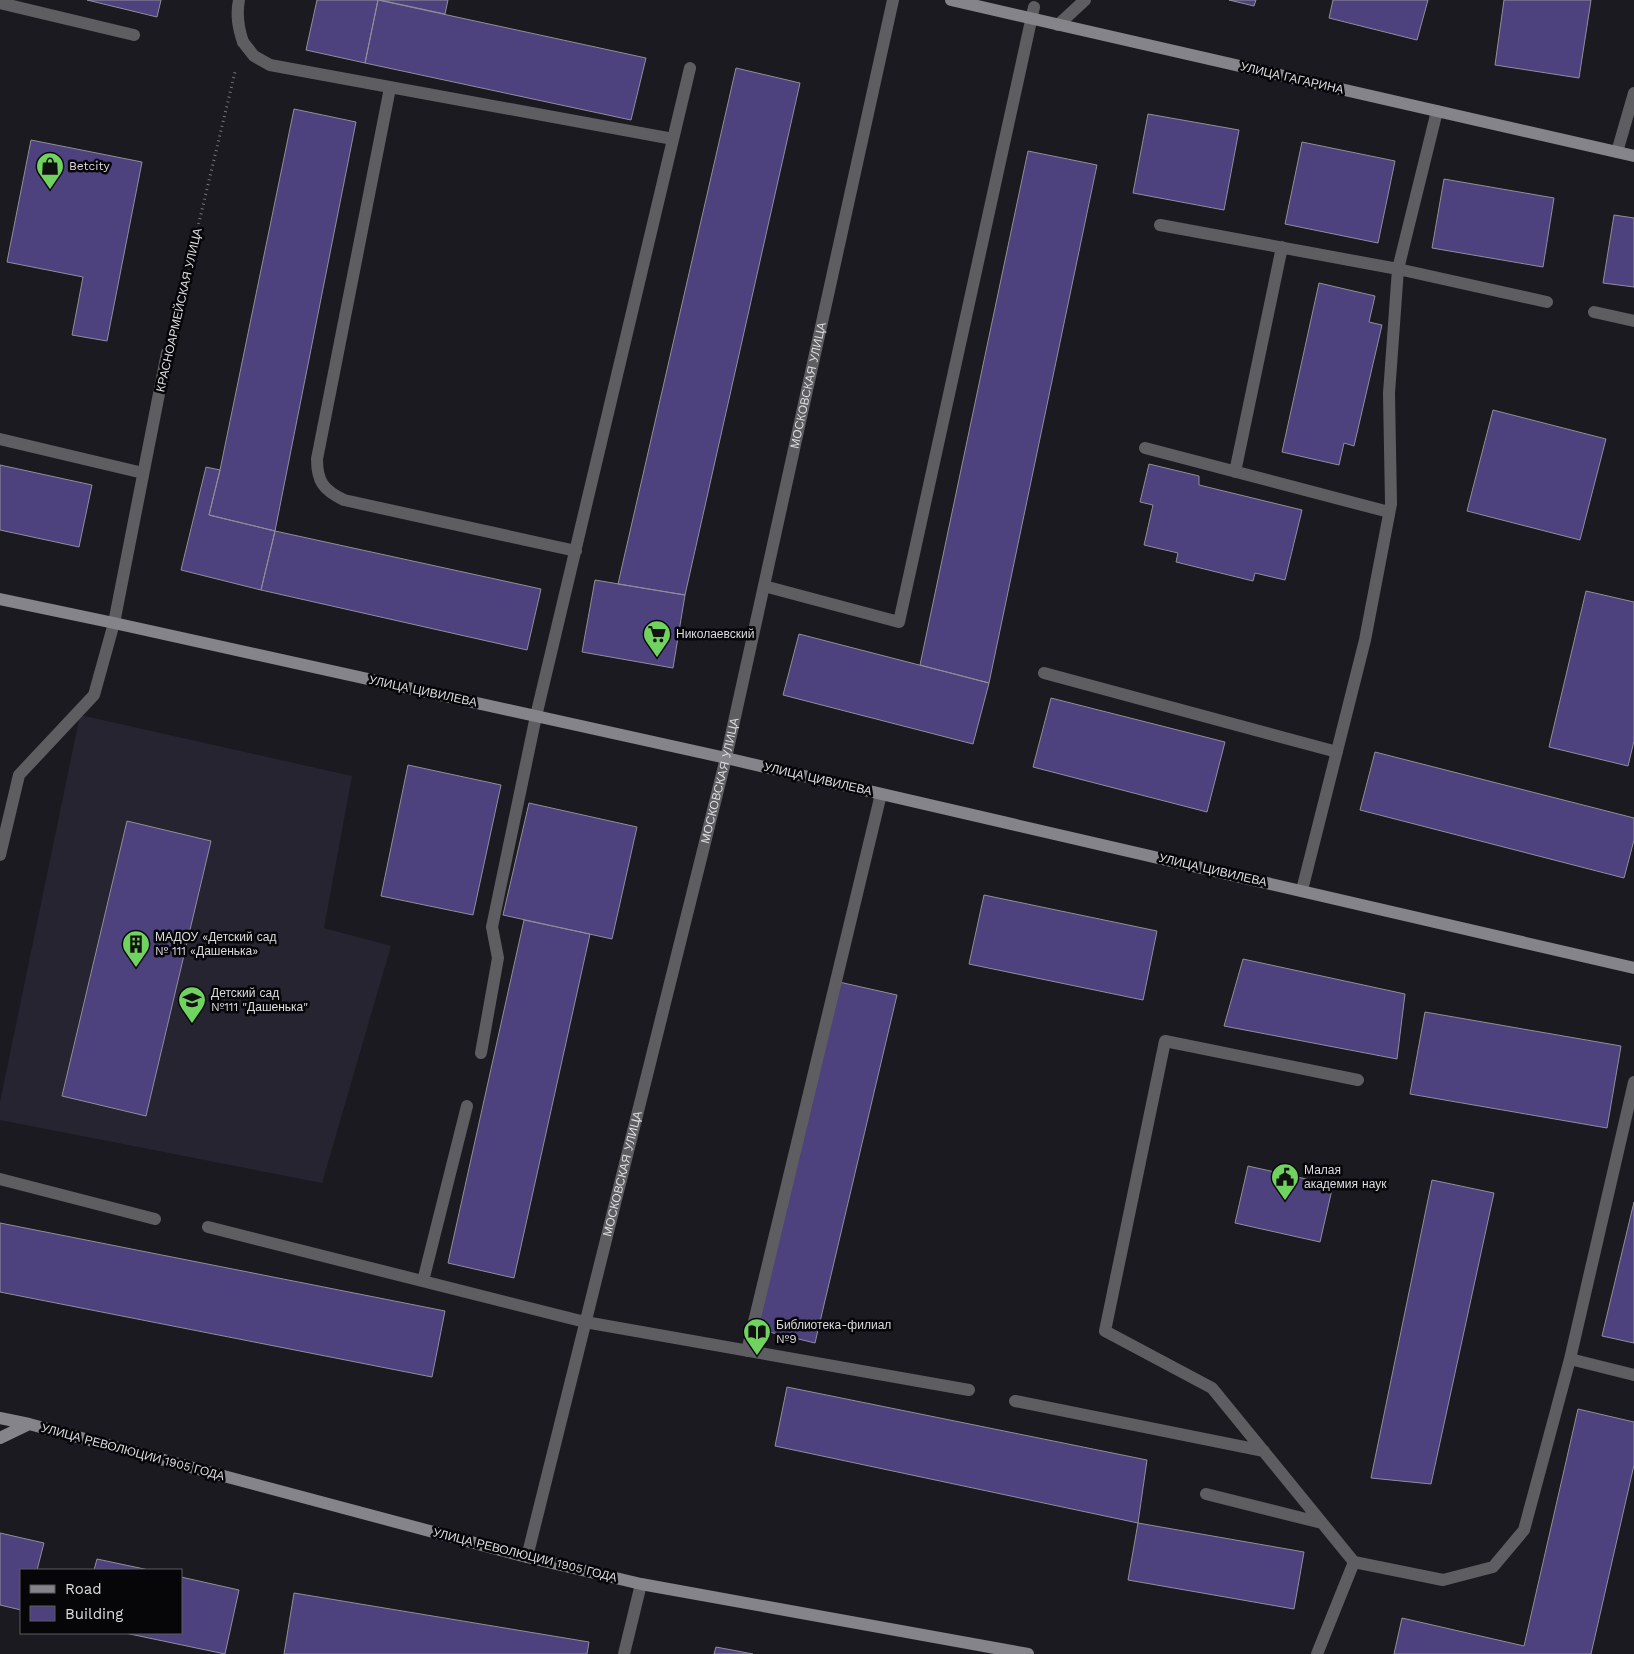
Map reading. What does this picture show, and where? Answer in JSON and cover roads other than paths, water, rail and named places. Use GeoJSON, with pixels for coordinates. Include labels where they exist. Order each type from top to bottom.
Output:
{"type":"FeatureCollection","features":[{"type":"Feature","properties":{"kind":"street"},"geometry":{"type":"LineString","coordinates":[[239,0],[236,13],[238,29],[243,42],[254,56],[270,66],[673,139]]}},
{"type":"Feature","properties":{"kind":"street","name":"МОСКОВСКАЯ УЛИЦА"},"geometry":{"type":"LineString","coordinates":[[527,1557],[726,758],[893,0]]}},
{"type":"Feature","properties":{"kind":"street","name":"УЛИЦА ГАГАРИНА"},"geometry":{"type":"LineString","coordinates":[[951,0],[1033,13],[1058,25],[1634,156]]}},
{"type":"Feature","properties":{"kind":"street"},"geometry":{"type":"LineString","coordinates":[[1058,25],[1085,0]]}},
{"type":"Feature","properties":{"kind":"street"},"geometry":{"type":"LineString","coordinates":[[0,3],[134,35]]}},
{"type":"Feature","properties":{"kind":"street"},"geometry":{"type":"LineString","coordinates":[[764,586],[899,622],[1033,13]]}},
{"type":"Feature","properties":{"kind":"street"},"geometry":{"type":"LineString","coordinates":[[480,1053],[498,958],[492,927],[536,716],[690,68]]}},
{"type":"Feature","properties":{"kind":"street"},"geometry":{"type":"LineString","coordinates":[[390,88],[317,459],[317,472],[322,485],[331,494],[344,500],[576,551]]}},
{"type":"Feature","properties":{"kind":"street"},"geometry":{"type":"LineString","coordinates":[[1617,152],[1634,93]]}},
{"type":"Feature","properties":{"kind":"street"},"geometry":{"type":"LineString","coordinates":[[1302,890],[1365,640],[1391,504],[1389,393],[1398,269],[1437,111]]}},
{"type":"Feature","properties":{"kind":"street"},"geometry":{"type":"LineString","coordinates":[[1160,225],[1398,269],[1547,302]]}},
{"type":"Feature","properties":{"kind":"street"},"geometry":{"type":"LineString","coordinates":[[1235,472],[1282,247]]}},
{"type":"Feature","properties":{"kind":"street"},"geometry":{"type":"LineString","coordinates":[[1594,312],[1634,321]]}},
{"type":"Feature","properties":{"kind":"street","name":"КРАСНОАРМЕЙСКАЯ УЛИЦА"},"geometry":{"type":"LineString","coordinates":[[0,855],[19,775],[94,695],[114,623],[168,353]]}},
{"type":"Feature","properties":{"kind":"street"},"geometry":{"type":"LineString","coordinates":[[0,438],[143,473]]}},
{"type":"Feature","properties":{"kind":"street"},"geometry":{"type":"LineString","coordinates":[[1145,448],[1389,512]]}},
{"type":"Feature","properties":{"kind":"street","name":"УЛИЦА ЦИВИЛЕВА"},"geometry":{"type":"LineString","coordinates":[[0,600],[114,623],[726,758],[1634,968]]}},
{"type":"Feature","properties":{"kind":"street"},"geometry":{"type":"LineString","coordinates":[[1044,673],[1337,752]]}},
{"type":"Feature","properties":{"kind":"street"},"geometry":{"type":"LineString","coordinates":[[748,1350],[881,794]]}},
{"type":"Feature","properties":{"kind":"street"},"geometry":{"type":"LineString","coordinates":[[1358,1080],[1165,1041],[1105,1331],[1212,1388],[1354,1562],[1443,1580],[1493,1567],[1524,1530],[1570,1359],[1634,1082]]}},
{"type":"Feature","properties":{"kind":"street"},"geometry":{"type":"LineString","coordinates":[[423,1281],[467,1106]]}},
{"type":"Feature","properties":{"kind":"street"},"geometry":{"type":"LineString","coordinates":[[0,1179],[155,1219]]}},
{"type":"Feature","properties":{"kind":"street"},"geometry":{"type":"LineString","coordinates":[[208,1227],[585,1322],[969,1390]]}},
{"type":"Feature","properties":{"kind":"street"},"geometry":{"type":"LineString","coordinates":[[1570,1359],[1634,1375]]}},
{"type":"Feature","properties":{"kind":"street"},"geometry":{"type":"LineString","coordinates":[[1014,1402],[1264,1452]]}},
{"type":"Feature","properties":{"kind":"street","name":"УЛИЦА РЕВОЛЮЦИИ 1905 ГОДА"},"geometry":{"type":"LineString","coordinates":[[0,1418],[29,1424],[527,1557],[641,1584],[1028,1654]]}},
{"type":"Feature","properties":{"kind":"street","name":"УЛИЦА РЕВОЛЮЦИИ 1905 ГОДА"},"geometry":{"type":"LineString","coordinates":[[0,1438],[29,1424]]}},
{"type":"Feature","properties":{"kind":"street"},"geometry":{"type":"LineString","coordinates":[[1206,1494],[1322,1523]]}},
{"type":"Feature","properties":{"kind":"street"},"geometry":{"type":"LineString","coordinates":[[1317,1654],[1354,1562]]}},
{"type":"Feature","properties":{"kind":"street"},"geometry":{"type":"LineString","coordinates":[[624,1654],[641,1584]]}},
{"type":"Feature","properties":{"kind":"place","name":"Betcity"},"geometry":{"type":"Point","coordinates":[50,190]}},
{"type":"Feature","properties":{"kind":"place","name":"Николаевский"},"geometry":{"type":"Point","coordinates":[657,658]}},
{"type":"Feature","properties":{"kind":"place","name":"МАДОУ «Детский сад № 111 «Дашенька»"},"geometry":{"type":"Point","coordinates":[136,968]}},
{"type":"Feature","properties":{"kind":"place","name":"Детский сад №111 \"Дашенька\""},"geometry":{"type":"Point","coordinates":[192,1024]}},
{"type":"Feature","properties":{"kind":"place","name":"Малая академия наук"},"geometry":{"type":"Point","coordinates":[1285,1201]}},
{"type":"Feature","properties":{"kind":"place","name":"Библиотека-филиал №9"},"geometry":{"type":"Point","coordinates":[757,1356]}}]}
